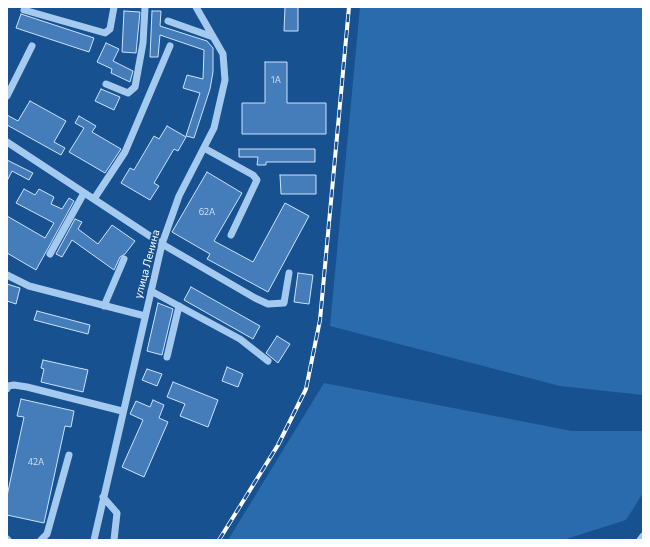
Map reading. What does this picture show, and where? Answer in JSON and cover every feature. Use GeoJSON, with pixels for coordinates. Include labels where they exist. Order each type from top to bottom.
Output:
{"type":"FeatureCollection","features":[{"type":"Feature","properties":{"kind":"street"},"geometry":{"type":"LineString","coordinates":[[24,10],[105,33],[110,29],[114,7]]}},
{"type":"Feature","properties":{"kind":"street"},"geometry":{"type":"LineString","coordinates":[[106,84],[128,93],[135,87],[143,43],[144,7]]}},
{"type":"Feature","properties":{"kind":"street","name":"улица Ленина"},"geometry":{"type":"LineString","coordinates":[[94,540],[122,411],[162,244],[179,196],[214,128],[225,80],[223,54],[196,7]]}},
{"type":"Feature","properties":{"kind":"street"},"geometry":{"type":"LineString","coordinates":[[168,21],[213,36]]}},
{"type":"Feature","properties":{"kind":"street"},"geometry":{"type":"LineString","coordinates":[[7,96],[32,46]]}},
{"type":"Feature","properties":{"kind":"street"},"geometry":{"type":"LineString","coordinates":[[94,199],[125,152],[170,46]]}},
{"type":"Feature","properties":{"kind":"street"},"geometry":{"type":"LineString","coordinates":[[7,142],[162,244],[268,304],[284,303],[289,273]]}},
{"type":"Feature","properties":{"kind":"street"},"geometry":{"type":"LineString","coordinates":[[204,148],[253,175],[258,180],[230,234]]}},
{"type":"Feature","properties":{"kind":"street"},"geometry":{"type":"LineString","coordinates":[[50,254],[84,193]]}},
{"type":"Feature","properties":{"kind":"street"},"geometry":{"type":"LineString","coordinates":[[104,306],[124,260]]}},
{"type":"Feature","properties":{"kind":"street"},"geometry":{"type":"LineString","coordinates":[[7,275],[29,286],[145,316]]}},
{"type":"Feature","properties":{"kind":"street"},"geometry":{"type":"LineString","coordinates":[[151,291],[240,339],[268,361]]}},
{"type":"Feature","properties":{"kind":"street"},"geometry":{"type":"LineString","coordinates":[[167,357],[179,306]]}},
{"type":"Feature","properties":{"kind":"street"},"geometry":{"type":"LineString","coordinates":[[7,389],[8,386],[14,385],[122,411]]}},
{"type":"Feature","properties":{"kind":"street"},"geometry":{"type":"LineString","coordinates":[[41,540],[47,534],[69,455]]}},
{"type":"Feature","properties":{"kind":"street"},"geometry":{"type":"LineString","coordinates":[[103,497],[117,513],[114,540]]}},
{"type":"Feature","properties":{"kind":"street"},"geometry":{"type":"LineString","coordinates":[[640,540],[643,536]]}},
{"type":"Feature","properties":{"kind":"shaded area"},"geometry":{"type":"Polygon","coordinates":[[[360,7],[643,7],[643,395],[560,386],[330,326],[360,7]]]}},
{"type":"Feature","properties":{"kind":"shaded area"},"geometry":{"type":"Polygon","coordinates":[[[324,383],[572,431],[643,431],[643,493],[626,520],[563,540],[228,540],[324,383]]]}},
{"type":"Feature","properties":{"kind":"building"},"geometry":{"type":"Polygon","coordinates":[[[285,7],[298,7],[298,31],[284,31],[285,7]]]}},
{"type":"Feature","properties":{"kind":"building"},"geometry":{"type":"Polygon","coordinates":[[[124,11],[140,12],[136,53],[122,52],[124,11]]]}},
{"type":"Feature","properties":{"kind":"building"},"geometry":{"type":"Polygon","coordinates":[[[152,11],[161,11],[160,26],[207,41],[213,48],[213,72],[210,89],[194,138],[186,136],[200,93],[183,88],[187,75],[203,79],[204,50],[160,35],[158,57],[150,57],[152,11]]]}},
{"type":"Feature","properties":{"kind":"building"},"geometry":{"type":"Polygon","coordinates":[[[21,14],[94,38],[89,52],[16,28],[21,14]]]}},
{"type":"Feature","properties":{"kind":"building"},"geometry":{"type":"Polygon","coordinates":[[[106,43],[119,49],[113,61],[133,71],[130,82],[111,73],[112,69],[97,62],[106,43]]]}},
{"type":"Feature","properties":{"kind":"building"},"geometry":{"type":"Polygon","coordinates":[[[265,62],[287,62],[287,103],[326,103],[326,134],[242,134],[242,103],[265,103],[265,62]]]}},
{"type":"Feature","properties":{"kind":"building"},"geometry":{"type":"Polygon","coordinates":[[[101,89],[120,97],[114,110],[95,101],[101,89]]]}},
{"type":"Feature","properties":{"kind":"building"},"geometry":{"type":"Polygon","coordinates":[[[30,101],[66,121],[54,142],[65,148],[61,155],[7,125],[7,115],[18,121],[30,101]]]}},
{"type":"Feature","properties":{"kind":"building"},"geometry":{"type":"Polygon","coordinates":[[[79,116],[96,126],[92,132],[121,149],[105,173],[69,152],[84,128],[75,123],[79,116]]]}},
{"type":"Feature","properties":{"kind":"building"},"geometry":{"type":"Polygon","coordinates":[[[167,126],[186,137],[178,151],[174,149],[154,183],[159,186],[150,200],[121,183],[130,168],[134,170],[154,136],[159,139],[167,126]]]}},
{"type":"Feature","properties":{"kind":"building"},"geometry":{"type":"Polygon","coordinates":[[[239,149],[315,149],[315,162],[266,162],[266,165],[257,165],[258,157],[239,157],[239,149]]]}},
{"type":"Feature","properties":{"kind":"building"},"geometry":{"type":"Polygon","coordinates":[[[7,160],[33,173],[29,180],[12,171],[7,181],[7,160]]]}},
{"type":"Feature","properties":{"kind":"building"},"geometry":{"type":"Polygon","coordinates":[[[207,172],[242,193],[214,241],[253,262],[285,203],[309,216],[268,292],[207,259],[210,254],[172,232],[207,172]]]}},
{"type":"Feature","properties":{"kind":"building"},"geometry":{"type":"Polygon","coordinates":[[[280,175],[316,175],[316,194],[281,194],[280,175]]]}},
{"type":"Feature","properties":{"kind":"building"},"geometry":{"type":"Polygon","coordinates":[[[24,189],[35,195],[39,189],[54,197],[51,204],[62,209],[69,198],[74,201],[36,270],[7,253],[7,216],[45,238],[54,223],[16,203],[24,189]]]}},
{"type":"Feature","properties":{"kind":"building"},"geometry":{"type":"Polygon","coordinates":[[[75,219],[82,222],[78,229],[98,244],[112,225],[135,241],[125,254],[120,257],[114,270],[72,240],[62,257],[56,254],[75,219]]]}},
{"type":"Feature","properties":{"kind":"building"},"geometry":{"type":"Polygon","coordinates":[[[298,273],[313,275],[309,304],[294,302],[298,273]]]}},
{"type":"Feature","properties":{"kind":"building"},"geometry":{"type":"Polygon","coordinates":[[[7,284],[20,288],[16,304],[7,301],[7,284]]]}},
{"type":"Feature","properties":{"kind":"building"},"geometry":{"type":"Polygon","coordinates":[[[191,287],[260,326],[253,339],[184,300],[191,287]]]}},
{"type":"Feature","properties":{"kind":"building"},"geometry":{"type":"Polygon","coordinates":[[[158,303],[173,309],[162,355],[147,351],[158,303]]]}},
{"type":"Feature","properties":{"kind":"building"},"geometry":{"type":"Polygon","coordinates":[[[37,311],[90,325],[88,334],[34,320],[37,311]]]}},
{"type":"Feature","properties":{"kind":"building"},"geometry":{"type":"Polygon","coordinates":[[[277,336],[290,344],[278,363],[266,353],[277,336]]]}},
{"type":"Feature","properties":{"kind":"building"},"geometry":{"type":"Polygon","coordinates":[[[43,360],[88,370],[83,392],[41,382],[44,369],[41,368],[43,360]]]}},
{"type":"Feature","properties":{"kind":"building"},"geometry":{"type":"Polygon","coordinates":[[[227,367],[243,374],[238,387],[222,381],[227,367]]]}},
{"type":"Feature","properties":{"kind":"building"},"geometry":{"type":"Polygon","coordinates":[[[147,369],[162,374],[157,386],[142,380],[147,369]]]}},
{"type":"Feature","properties":{"kind":"building"},"geometry":{"type":"Polygon","coordinates":[[[173,382],[218,400],[208,427],[180,416],[185,404],[167,397],[173,382]]]}},
{"type":"Feature","properties":{"kind":"building"},"geometry":{"type":"Polygon","coordinates":[[[21,399],[74,411],[71,427],[65,426],[44,523],[7,515],[7,496],[24,417],[17,416],[21,399]]]}},
{"type":"Feature","properties":{"kind":"building"},"geometry":{"type":"Polygon","coordinates":[[[153,400],[164,405],[159,418],[168,422],[144,477],[122,467],[143,420],[130,414],[136,401],[150,407],[153,400]]]}},
{"type":"Feature","properties":{"kind":"railway"},"geometry":{"type":"LineString","coordinates":[[219,540],[278,445],[306,389],[320,320],[349,7]]}}]}
